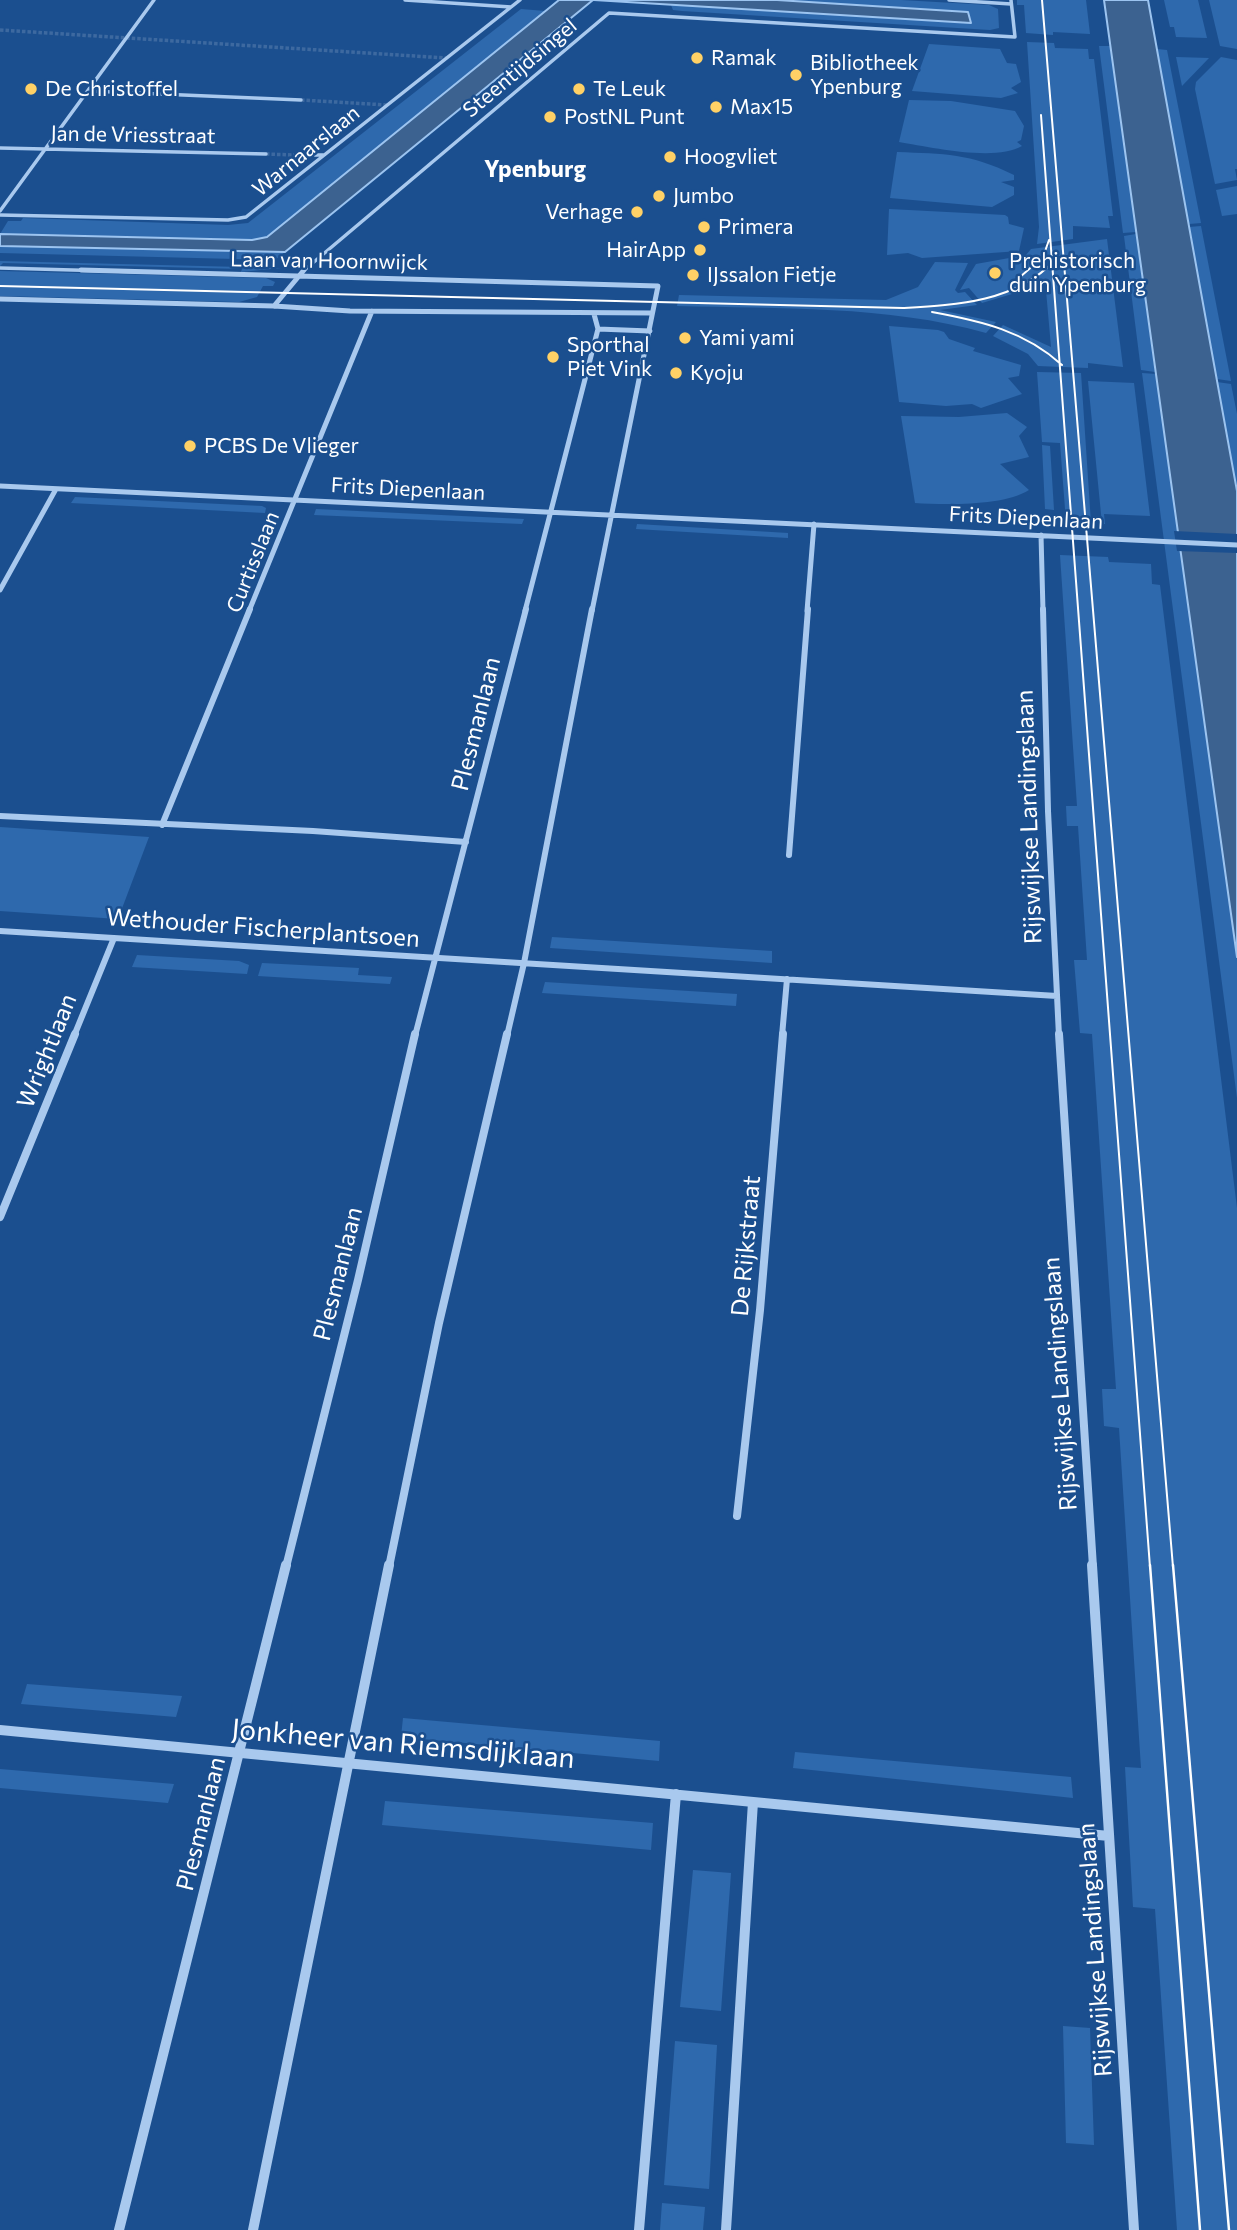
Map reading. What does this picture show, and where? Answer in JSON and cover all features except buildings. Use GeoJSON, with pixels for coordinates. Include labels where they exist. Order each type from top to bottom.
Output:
{"type":"FeatureCollection","features":[{"type":"Feature","properties":{"kind":"street"},"geometry":{"type":"LineString","coordinates":[[0,213],[154,0]]}},
{"type":"Feature","properties":{"kind":"street"},"geometry":{"type":"LineString","coordinates":[[405,0],[512,7]]}},
{"type":"Feature","properties":{"kind":"street","name":"Warnaarslaan"},"geometry":{"type":"LineString","coordinates":[[0,213],[241,219],[255,212],[520,0]]}},
{"type":"Feature","properties":{"kind":"street"},"geometry":{"type":"LineString","coordinates":[[949,0],[1011,2]]}},
{"type":"Feature","properties":{"kind":"street","name":"Steentijdsingel"},"geometry":{"type":"LineString","coordinates":[[274,306],[307,266],[609,13],[1015,37],[1011,2]]}},
{"type":"Feature","properties":{"kind":"street"},"geometry":{"type":"LineString","coordinates":[[89,91],[301,100]]}},
{"type":"Feature","properties":{"kind":"street","name":"Jan de Vriesstraat"},"geometry":{"type":"LineString","coordinates":[[0,148],[266,154]]}},
{"type":"Feature","properties":{"kind":"street"},"geometry":{"type":"LineString","coordinates":[[295,155],[324,155]]}},
{"type":"Feature","properties":{"kind":"street","name":"Laan van Hoornwijck"},"geometry":{"type":"LineString","coordinates":[[0,268],[658,286],[652,313],[372,310],[0,299]]}},
{"type":"Feature","properties":{"kind":"street","name":"Curtisslaan"},"geometry":{"type":"LineString","coordinates":[[162,825],[372,310]]}},
{"type":"Feature","properties":{"kind":"street"},"geometry":{"type":"LineString","coordinates":[[253,2230],[446,1290],[524,963],[652,313]]}},
{"type":"Feature","properties":{"kind":"street","name":"Plesmanlaan"},"geometry":{"type":"LineString","coordinates":[[120,2230],[358,1280],[433,958],[466,842],[598,329],[594,314]]}},
{"type":"Feature","properties":{"kind":"street"},"geometry":{"type":"LineString","coordinates":[[598,329],[650,331]]}},
{"type":"Feature","properties":{"kind":"street","name":"Frits Diepenlaan"},"geometry":{"type":"LineString","coordinates":[[0,486],[1237,545]]}},
{"type":"Feature","properties":{"kind":"street"},"geometry":{"type":"LineString","coordinates":[[0,590],[56,489]]}},
{"type":"Feature","properties":{"kind":"street"},"geometry":{"type":"LineString","coordinates":[[789,855],[814,524]]}},
{"type":"Feature","properties":{"kind":"street","name":"Rijswijkse Landingslaan"},"geometry":{"type":"LineString","coordinates":[[1041,535],[1048,811],[1057,996],[1133,2230]]}},
{"type":"Feature","properties":{"kind":"street"},"geometry":{"type":"LineString","coordinates":[[0,816],[313,831],[466,842]]}},
{"type":"Feature","properties":{"kind":"street","name":"Wethouder Fischerplantsoen"},"geometry":{"type":"LineString","coordinates":[[0,931],[524,963]]}},
{"type":"Feature","properties":{"kind":"street","name":"Wrightlaan"},"geometry":{"type":"LineString","coordinates":[[0,1217],[114,938]]}},
{"type":"Feature","properties":{"kind":"street"},"geometry":{"type":"LineString","coordinates":[[524,963],[1057,996]]}},
{"type":"Feature","properties":{"kind":"street","name":"De Rijkstraat"},"geometry":{"type":"LineString","coordinates":[[737,1516],[761,1310],[788,979]]}},
{"type":"Feature","properties":{"kind":"street","name":"Jonkheer van Riemsdijklaan"},"geometry":{"type":"LineString","coordinates":[[0,1730],[1109,1836]]}},
{"type":"Feature","properties":{"kind":"street"},"geometry":{"type":"LineString","coordinates":[[639,2230],[676,1794]]}},
{"type":"Feature","properties":{"kind":"street"},"geometry":{"type":"LineString","coordinates":[[726,2230],[753,1802]]}},
{"type":"Feature","properties":{"kind":"shaded area"},"geometry":{"type":"Polygon","coordinates":[[[559,0],[593,0],[285,252],[0,246],[0,234],[252,240],[267,237],[559,0]]]}},
{"type":"Feature","properties":{"kind":"shaded area"},"geometry":{"type":"Polygon","coordinates":[[[594,0],[777,0],[968,12],[971,23],[594,0]]]}},
{"type":"Feature","properties":{"kind":"shaded area"},"geometry":{"type":"Polygon","coordinates":[[[777,0],[901,0],[989,5],[998,9],[999,28],[990,30],[682,11],[673,10],[671,5],[970,22],[968,12],[777,0]]]}},
{"type":"Feature","properties":{"kind":"shaded area"},"geometry":{"type":"Polygon","coordinates":[[[1017,0],[1086,0],[1090,34],[1026,33],[1024,5],[1017,5],[1017,0]]]}},
{"type":"Feature","properties":{"kind":"shaded area"},"geometry":{"type":"Polygon","coordinates":[[[1104,0],[1148,0],[1237,491],[1237,957],[1104,0]]]}},
{"type":"Feature","properties":{"kind":"shaded area"},"geometry":{"type":"Polygon","coordinates":[[[1164,0],[1198,0],[1207,38],[1176,37],[1174,27],[1170,27],[1164,0]]]}},
{"type":"Feature","properties":{"kind":"shaded area"},"geometry":{"type":"Polygon","coordinates":[[[1209,0],[1237,0],[1237,49],[1220,46],[1209,0]]]}},
{"type":"Feature","properties":{"kind":"shaded area"},"geometry":{"type":"Polygon","coordinates":[[[521,9],[545,11],[267,237],[252,240],[0,234],[8,221],[21,221],[23,218],[228,225],[248,223],[521,9]]]}},
{"type":"Feature","properties":{"kind":"shaded area"},"geometry":{"type":"Polygon","coordinates":[[[1027,42],[1054,43],[1055,48],[1088,49],[1089,59],[1094,59],[1113,216],[1108,216],[1110,228],[1073,226],[1073,239],[1037,244],[1039,227],[1027,42]]]}},
{"type":"Feature","properties":{"kind":"shaded area"},"geometry":{"type":"Polygon","coordinates":[[[929,44],[1000,49],[1007,63],[1016,64],[1021,82],[1011,88],[1018,93],[1001,98],[912,91],[929,44]]]}},
{"type":"Feature","properties":{"kind":"shaded area"},"geometry":{"type":"Polygon","coordinates":[[[1099,46],[1110,46],[1136,232],[1123,233],[1099,46]]]}},
{"type":"Feature","properties":{"kind":"shaded area"},"geometry":{"type":"Polygon","coordinates":[[[1157,49],[1167,50],[1201,223],[1189,224],[1157,49]]]}},
{"type":"Feature","properties":{"kind":"shaded area"},"geometry":{"type":"Polygon","coordinates":[[[1176,57],[1209,58],[1182,86],[1176,57]]]}},
{"type":"Feature","properties":{"kind":"shaded area"},"geometry":{"type":"Polygon","coordinates":[[[1221,57],[1237,60],[1237,180],[1215,184],[1195,89],[1196,82],[1221,57]]]}},
{"type":"Feature","properties":{"kind":"shaded area"},"geometry":{"type":"Polygon","coordinates":[[[909,100],[951,101],[1015,111],[1024,126],[1021,140],[1017,142],[1022,146],[1010,151],[979,153],[899,142],[909,100]]]}},
{"type":"Feature","properties":{"kind":"shaded area"},"geometry":{"type":"Polygon","coordinates":[[[897,152],[943,154],[984,162],[1014,175],[1014,180],[1001,182],[1014,187],[1014,195],[992,207],[890,198],[897,152]]]}},
{"type":"Feature","properties":{"kind":"shaded area"},"geometry":{"type":"Polygon","coordinates":[[[1237,186],[1237,214],[1222,216],[1216,190],[1237,186]]]}},
{"type":"Feature","properties":{"kind":"shaded area"},"geometry":{"type":"Polygon","coordinates":[[[889,209],[1005,215],[1009,224],[1024,228],[1019,251],[922,258],[908,253],[887,255],[889,209]]]}},
{"type":"Feature","properties":{"kind":"shaded area"},"geometry":{"type":"Polygon","coordinates":[[[1201,226],[1231,381],[1217,379],[1189,227],[1201,226]]]}},
{"type":"Feature","properties":{"kind":"shaded area"},"geometry":{"type":"Polygon","coordinates":[[[1136,234],[1155,372],[1141,370],[1124,236],[1136,234]]]}},
{"type":"Feature","properties":{"kind":"shaded area"},"geometry":{"type":"Polygon","coordinates":[[[1107,239],[1123,367],[1088,363],[1088,368],[1038,366],[1028,354],[993,336],[1003,325],[1051,347],[1045,279],[1022,291],[982,303],[969,288],[960,290],[976,264],[1026,255],[1031,249],[1107,239]]]}},
{"type":"Feature","properties":{"kind":"shaded area"},"geometry":{"type":"Polygon","coordinates":[[[0,246],[285,252],[275,260],[0,253],[0,246]]]}},
{"type":"Feature","properties":{"kind":"shaded area"},"geometry":{"type":"Polygon","coordinates":[[[0,261],[281,268],[241,272],[242,269],[3,263],[0,266],[0,261]]]}},
{"type":"Feature","properties":{"kind":"shaded area"},"geometry":{"type":"Polygon","coordinates":[[[935,262],[968,263],[955,290],[958,293],[965,292],[977,305],[940,310],[996,322],[986,333],[910,317],[871,313],[794,308],[677,306],[679,295],[886,300],[918,287],[935,262]]]}},
{"type":"Feature","properties":{"kind":"shaded area"},"geometry":{"type":"Polygon","coordinates":[[[0,271],[266,278],[275,282],[273,286],[263,286],[257,297],[239,302],[0,296],[0,271]]]}},
{"type":"Feature","properties":{"kind":"shaded area"},"geometry":{"type":"Polygon","coordinates":[[[889,326],[938,330],[944,332],[949,339],[975,348],[973,351],[1021,365],[1019,376],[1008,378],[1022,394],[981,408],[972,404],[946,406],[899,402],[889,326]]]}},
{"type":"Feature","properties":{"kind":"shaded area"},"geometry":{"type":"Polygon","coordinates":[[[1037,372],[1081,373],[1091,523],[1066,522],[1060,443],[1042,442],[1037,372]]]}},
{"type":"Feature","properties":{"kind":"shaded area"},"geometry":{"type":"Polygon","coordinates":[[[1142,373],[1156,374],[1237,957],[1237,1098],[1142,373]]]}},
{"type":"Feature","properties":{"kind":"shaded area"},"geometry":{"type":"Polygon","coordinates":[[[1088,381],[1134,383],[1150,516],[1104,514],[1105,524],[1102,524],[1088,381]]]}},
{"type":"Feature","properties":{"kind":"shaded area"},"geometry":{"type":"Polygon","coordinates":[[[1217,382],[1231,384],[1237,414],[1237,491],[1217,382]]]}},
{"type":"Feature","properties":{"kind":"shaded area"},"geometry":{"type":"Polygon","coordinates":[[[1007,413],[1027,427],[1019,436],[1029,457],[1000,464],[1029,490],[990,502],[915,503],[901,416],[959,417],[1007,413]]]}},
{"type":"Feature","properties":{"kind":"shaded area"},"geometry":{"type":"Polygon","coordinates":[[[1042,445],[1050,446],[1054,510],[1045,509],[1042,445]]]}},
{"type":"Feature","properties":{"kind":"shaded area"},"geometry":{"type":"Polygon","coordinates":[[[75,497],[266,508],[265,513],[71,503],[75,497]]]}},
{"type":"Feature","properties":{"kind":"shaded area"},"geometry":{"type":"Polygon","coordinates":[[[316,509],[524,519],[522,524],[314,515],[316,509]]]}},
{"type":"Feature","properties":{"kind":"shaded area"},"geometry":{"type":"Polygon","coordinates":[[[637,524],[788,533],[788,538],[636,529],[637,524]]]}},
{"type":"Feature","properties":{"kind":"shaded area"},"geometry":{"type":"Polygon","coordinates":[[[1060,555],[1108,557],[1109,562],[1151,564],[1152,584],[1160,585],[1237,1208],[1237,2230],[1177,2230],[1155,1909],[1133,1907],[1125,1767],[1141,1768],[1119,1428],[1104,1426],[1102,1389],[1116,1389],[1092,1034],[1080,1033],[1074,960],[1087,960],[1078,826],[1067,826],[1066,806],[1077,806],[1060,555]]]}},
{"type":"Feature","properties":{"kind":"shaded area"},"geometry":{"type":"Polygon","coordinates":[[[0,827],[149,837],[118,919],[0,911],[0,827]]]}},
{"type":"Feature","properties":{"kind":"shaded area"},"geometry":{"type":"Polygon","coordinates":[[[552,937],[772,951],[772,963],[550,948],[552,937]]]}},
{"type":"Feature","properties":{"kind":"shaded area"},"geometry":{"type":"Polygon","coordinates":[[[137,955],[239,961],[249,965],[247,974],[132,967],[137,955]]]}},
{"type":"Feature","properties":{"kind":"shaded area"},"geometry":{"type":"Polygon","coordinates":[[[262,963],[359,968],[358,975],[392,977],[390,984],[258,976],[262,963]]]}},
{"type":"Feature","properties":{"kind":"shaded area"},"geometry":{"type":"Polygon","coordinates":[[[545,982],[737,994],[736,1006],[542,993],[545,982]]]}},
{"type":"Feature","properties":{"kind":"shaded area"},"geometry":{"type":"Polygon","coordinates":[[[27,1684],[182,1696],[176,1717],[21,1704],[27,1684]]]}},
{"type":"Feature","properties":{"kind":"shaded area"},"geometry":{"type":"Polygon","coordinates":[[[403,1718],[660,1741],[659,1761],[401,1737],[403,1718]]]}},
{"type":"Feature","properties":{"kind":"shaded area"},"geometry":{"type":"Polygon","coordinates":[[[795,1752],[1071,1777],[1073,1798],[793,1768],[795,1752]]]}},
{"type":"Feature","properties":{"kind":"shaded area"},"geometry":{"type":"Polygon","coordinates":[[[0,1769],[174,1784],[168,1803],[0,1788],[0,1769]]]}},
{"type":"Feature","properties":{"kind":"shaded area"},"geometry":{"type":"Polygon","coordinates":[[[385,1801],[653,1823],[651,1850],[382,1825],[385,1801]]]}},
{"type":"Feature","properties":{"kind":"shaded area"},"geometry":{"type":"Polygon","coordinates":[[[693,1870],[731,1873],[721,2011],[680,2007],[693,1870]]]}},
{"type":"Feature","properties":{"kind":"shaded area"},"geometry":{"type":"Polygon","coordinates":[[[1063,2026],[1090,2028],[1094,2145],[1066,2143],[1063,2026]]]}},
{"type":"Feature","properties":{"kind":"shaded area"},"geometry":{"type":"Polygon","coordinates":[[[675,2041],[717,2045],[709,2189],[664,2185],[675,2041]]]}},
{"type":"Feature","properties":{"kind":"shaded area"},"geometry":{"type":"Polygon","coordinates":[[[662,2203],[705,2207],[703,2230],[660,2230],[662,2203]]]}},
{"type":"Feature","properties":{"kind":"pier"},"geometry":{"type":"Polygon","coordinates":[[[1174,531],[1237,534],[1237,553],[1177,551],[1174,531]]]}},
{"type":"Feature","properties":{"kind":"tunnel"},"geometry":{"type":"LineString","coordinates":[[0,30],[446,58]]}},
{"type":"Feature","properties":{"kind":"tunnel"},"geometry":{"type":"LineString","coordinates":[[301,100],[387,105]]}},
{"type":"Feature","properties":{"kind":"tunnel"},"geometry":{"type":"LineString","coordinates":[[266,154],[295,155]]}},
{"type":"Feature","properties":{"kind":"tram line"},"geometry":{"type":"LineString","coordinates":[[1042,0],[1173,1567]]}},
{"type":"Feature","properties":{"kind":"tram line"},"geometry":{"type":"LineString","coordinates":[[1041,115],[1052,263]]}},
{"type":"Feature","properties":{"kind":"tram line"},"geometry":{"type":"LineString","coordinates":[[1020,277],[1043,257],[1049,240]]}},
{"type":"Feature","properties":{"kind":"tram line"},"geometry":{"type":"LineString","coordinates":[[0,286],[903,308],[985,299],[1022,285],[1052,263]]}},
{"type":"Feature","properties":{"kind":"tram line"},"geometry":{"type":"LineString","coordinates":[[1052,263],[1060,363]]}},
{"type":"Feature","properties":{"kind":"tram line"},"geometry":{"type":"LineString","coordinates":[[932,312],[1001,329],[1033,344],[1060,363]]}},
{"type":"Feature","properties":{"kind":"tram line"},"geometry":{"type":"LineString","coordinates":[[1060,363],[1150,1567]]}},
{"type":"Feature","properties":{"kind":"tram line"},"geometry":{"type":"LineString","coordinates":[[1150,1565],[1200,2230]]}},
{"type":"Feature","properties":{"kind":"tram line"},"geometry":{"type":"LineString","coordinates":[[1173,1565],[1229,2230]]}},
{"type":"Feature","properties":{"kind":"place","name":"Ramak"},"geometry":{"type":"Point","coordinates":[697,58]}},
{"type":"Feature","properties":{"kind":"place","name":"Bibliotheek Ypenburg"},"geometry":{"type":"Point","coordinates":[796,75]}},
{"type":"Feature","properties":{"kind":"place","name":"De Christoffel"},"geometry":{"type":"Point","coordinates":[31,89]}},
{"type":"Feature","properties":{"kind":"place","name":"Te Leuk"},"geometry":{"type":"Point","coordinates":[579,89]}},
{"type":"Feature","properties":{"kind":"place","name":"Max15"},"geometry":{"type":"Point","coordinates":[716,107]}},
{"type":"Feature","properties":{"kind":"place","name":"PostNL Punt"},"geometry":{"type":"Point","coordinates":[550,117]}},
{"type":"Feature","properties":{"kind":"place","name":"Hoogvliet"},"geometry":{"type":"Point","coordinates":[670,157]}},
{"type":"Feature","properties":{"kind":"place","name":"Jumbo"},"geometry":{"type":"Point","coordinates":[659,196]}},
{"type":"Feature","properties":{"kind":"place","name":"Verhage"},"geometry":{"type":"Point","coordinates":[637,212]}},
{"type":"Feature","properties":{"kind":"place","name":"Primera"},"geometry":{"type":"Point","coordinates":[704,227]}},
{"type":"Feature","properties":{"kind":"place","name":"HairApp"},"geometry":{"type":"Point","coordinates":[700,250]}},
{"type":"Feature","properties":{"kind":"place","name":"Prehistorisch duin Ypenburg"},"geometry":{"type":"Point","coordinates":[995,273]}},
{"type":"Feature","properties":{"kind":"place","name":"IJssalon Fietje"},"geometry":{"type":"Point","coordinates":[693,275]}},
{"type":"Feature","properties":{"kind":"place","name":"Yami yami"},"geometry":{"type":"Point","coordinates":[685,338]}},
{"type":"Feature","properties":{"kind":"place","name":"Sporthal Piet Vink"},"geometry":{"type":"Point","coordinates":[553,357]}},
{"type":"Feature","properties":{"kind":"place","name":"Kyoju"},"geometry":{"type":"Point","coordinates":[676,373]}},
{"type":"Feature","properties":{"kind":"place","name":"PCBS De Vlieger"},"geometry":{"type":"Point","coordinates":[190,446]}},
{"type":"Feature","properties":{"kind":"district","name":"Ypenburg"},"geometry":{"type":"Point","coordinates":[535,169]}}]}
